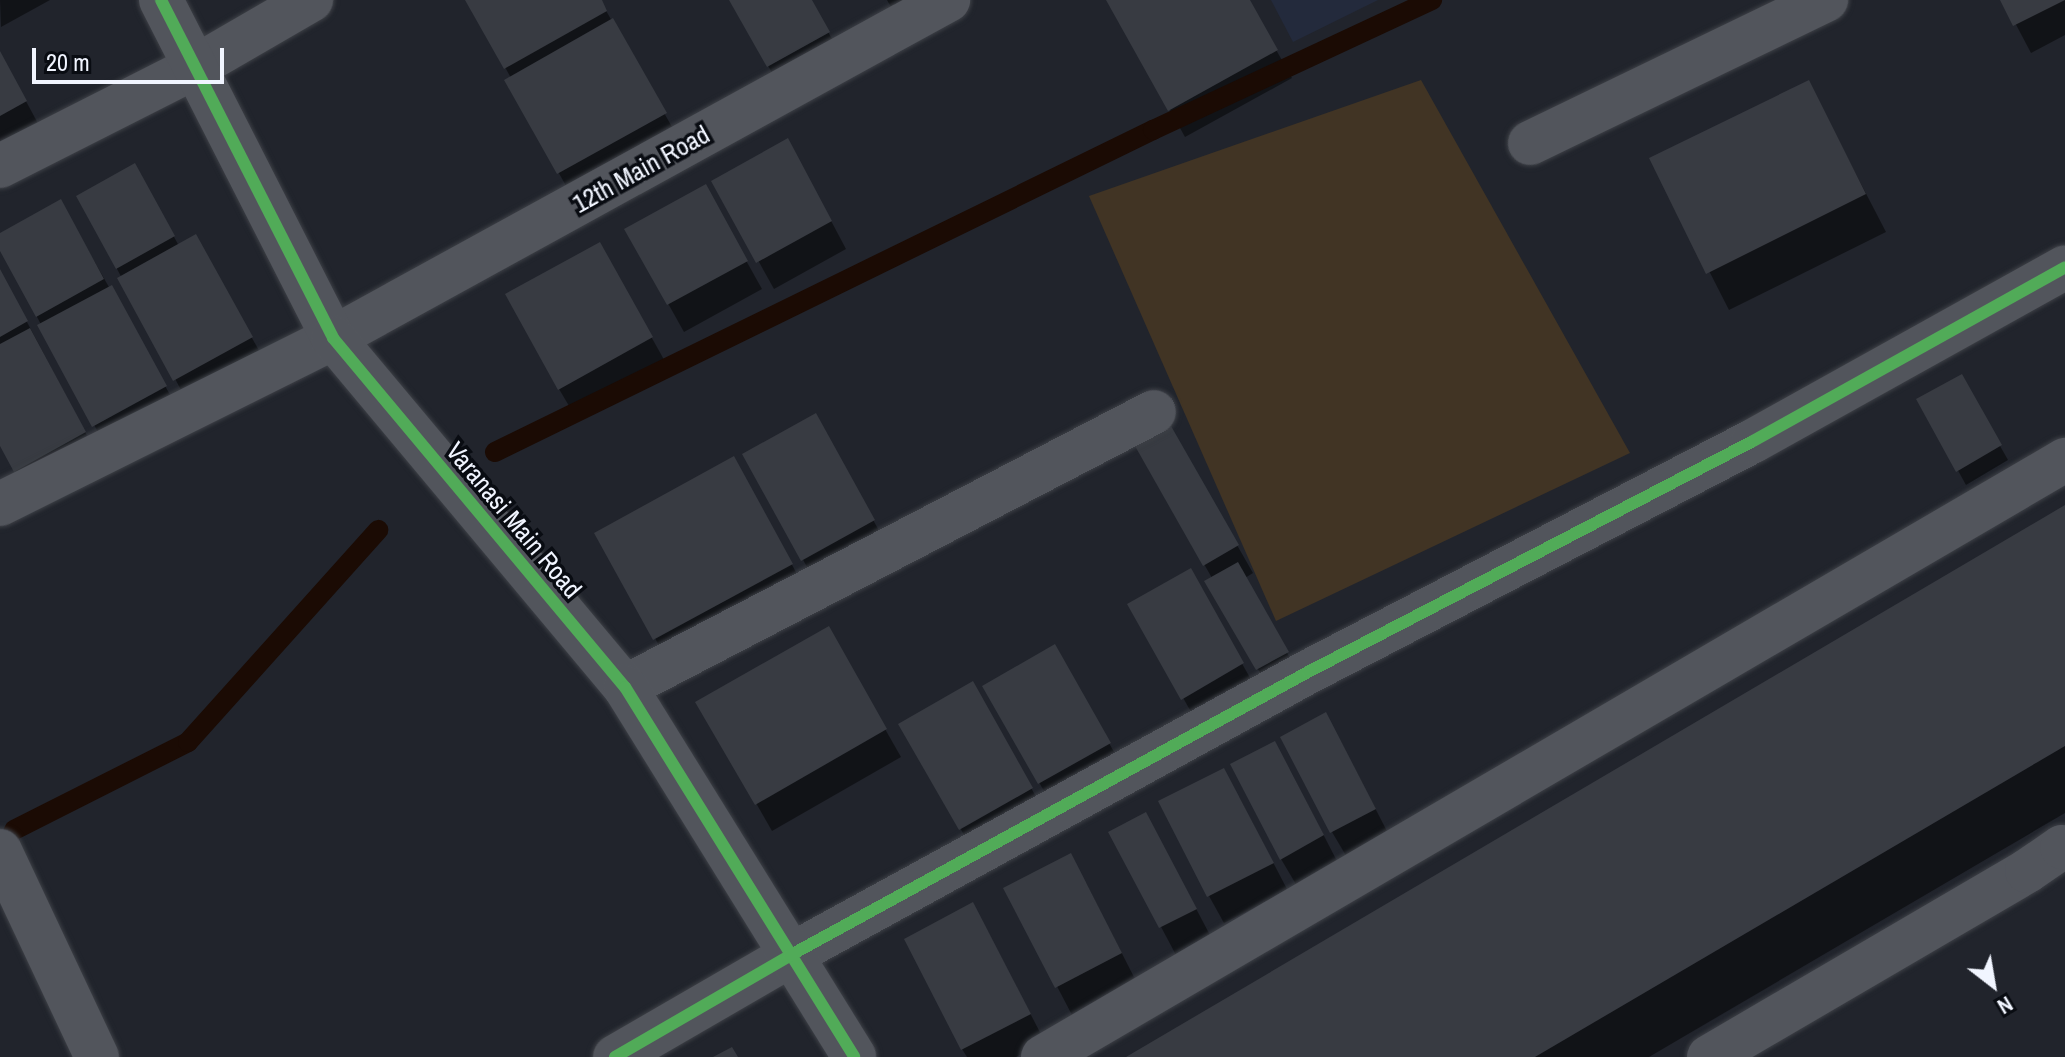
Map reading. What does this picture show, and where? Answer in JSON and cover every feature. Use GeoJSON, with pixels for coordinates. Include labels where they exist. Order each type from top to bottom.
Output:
{"type":"FeatureCollection","features":[{"type":"Feature","properties":{"kind":"street","name":"Varanasi Main Road"},"geometry":{"type":"LineString","coordinates":[[161,0],[333,338],[625,687],[854,1057]]}},
{"type":"Feature","properties":{"kind":"street"},"geometry":{"type":"LineString","coordinates":[[0,166],[197,66],[311,0]]}},
{"type":"Feature","properties":{"kind":"street","name":"12th Main Road"},"geometry":{"type":"LineString","coordinates":[[0,504],[333,338],[948,0]]}},
{"type":"Feature","properties":{"kind":"street"},"geometry":{"type":"LineString","coordinates":[[1530,143],[1826,0]]}},
{"type":"Feature","properties":{"kind":"street"},"geometry":{"type":"LineString","coordinates":[[615,1057],[789,956],[1308,672],[1753,441],[2065,267]]}},
{"type":"Feature","properties":{"kind":"street"},"geometry":{"type":"LineString","coordinates":[[625,687],[1154,412]]}},
{"type":"Feature","properties":{"kind":"street"},"geometry":{"type":"LineString","coordinates":[[1043,1057],[2065,460]]}},
{"type":"Feature","properties":{"kind":"street"},"geometry":{"type":"LineString","coordinates":[[1709,1057],[2065,848]]}},
{"type":"Feature","properties":{"kind":"street"},"geometry":{"type":"LineString","coordinates":[[3,857],[97,1057]]}},
{"type":"Feature","properties":{"kind":"shaded area"},"geometry":{"type":"Polygon","coordinates":[[[1271,0],[1378,0],[1293,42],[1271,0]]]}},
{"type":"Feature","properties":{"kind":"shaded area"},"geometry":{"type":"Polygon","coordinates":[[[1421,80],[1630,453],[1276,621],[1089,196],[1421,80]]]}},
{"type":"Feature","properties":{"kind":"building"},"geometry":{"type":"Polygon","coordinates":[[[465,0],[602,0],[607,11],[504,69],[465,0]]]}},
{"type":"Feature","properties":{"kind":"building"},"geometry":{"type":"Polygon","coordinates":[[[729,0],[812,0],[830,32],[767,67],[729,0]]]}},
{"type":"Feature","properties":{"kind":"building"},"geometry":{"type":"Polygon","coordinates":[[[1106,0],[1250,0],[1278,50],[1168,111],[1106,0]]]}},
{"type":"Feature","properties":{"kind":"building"},"geometry":{"type":"Polygon","coordinates":[[[2000,0],[2065,0],[2013,26],[2000,0]]]}},
{"type":"Feature","properties":{"kind":"building"},"geometry":{"type":"Polygon","coordinates":[[[613,18],[667,113],[557,174],[504,80],[613,18]]]}},
{"type":"Feature","properties":{"kind":"building"},"geometry":{"type":"Polygon","coordinates":[[[0,51],[27,101],[0,116],[0,51]]]}},
{"type":"Feature","properties":{"kind":"building"},"geometry":{"type":"Polygon","coordinates":[[[1809,80],[1866,194],[1706,274],[1649,158],[1809,80]]]}},
{"type":"Feature","properties":{"kind":"building"},"geometry":{"type":"Polygon","coordinates":[[[788,138],[832,221],[756,263],[711,181],[788,138]]]}},
{"type":"Feature","properties":{"kind":"building"},"geometry":{"type":"Polygon","coordinates":[[[135,163],[175,236],[116,269],[76,196],[135,163]]]}},
{"type":"Feature","properties":{"kind":"building"},"geometry":{"type":"Polygon","coordinates":[[[706,184],[748,261],[667,305],[624,229],[706,184]]]}},
{"type":"Feature","properties":{"kind":"building"},"geometry":{"type":"Polygon","coordinates":[[[61,199],[104,279],[36,317],[0,251],[0,233],[61,199]]]}},
{"type":"Feature","properties":{"kind":"building"},"geometry":{"type":"Polygon","coordinates":[[[196,234],[253,337],[173,381],[117,278],[196,234]]]}},
{"type":"Feature","properties":{"kind":"building"},"geometry":{"type":"Polygon","coordinates":[[[600,242],[653,337],[558,390],[505,294],[600,242]]]}},
{"type":"Feature","properties":{"kind":"building"},"geometry":{"type":"Polygon","coordinates":[[[0,269],[28,321],[0,337],[0,269]]]}},
{"type":"Feature","properties":{"kind":"building"},"geometry":{"type":"Polygon","coordinates":[[[112,285],[167,386],[92,427],[37,325],[112,285]]]}},
{"type":"Feature","properties":{"kind":"building"},"geometry":{"type":"Polygon","coordinates":[[[30,328],[86,432],[14,472],[0,446],[0,344],[30,328]]]}},
{"type":"Feature","properties":{"kind":"building"},"geometry":{"type":"Polygon","coordinates":[[[1962,374],[2002,445],[1956,472],[1916,399],[1962,374]]]}},
{"type":"Feature","properties":{"kind":"building"},"geometry":{"type":"Polygon","coordinates":[[[816,413],[875,520],[801,561],[742,454],[816,413]]]}},
{"type":"Feature","properties":{"kind":"building"},"geometry":{"type":"Polygon","coordinates":[[[1171,426],[1239,545],[1203,566],[1135,446],[1171,426]]]}},
{"type":"Feature","properties":{"kind":"building"},"geometry":{"type":"Polygon","coordinates":[[[734,456],[793,564],[653,640],[594,533],[734,456]]]}},
{"type":"Feature","properties":{"kind":"building"},"geometry":{"type":"Polygon","coordinates":[[[2065,505],[2065,746],[1535,1057],[1126,1057],[2065,505]]]}},
{"type":"Feature","properties":{"kind":"building"},"geometry":{"type":"Polygon","coordinates":[[[1238,562],[1289,652],[1256,670],[1204,581],[1238,562]]]}},
{"type":"Feature","properties":{"kind":"building"},"geometry":{"type":"Polygon","coordinates":[[[1191,568],[1244,663],[1181,700],[1127,604],[1191,568]]]}},
{"type":"Feature","properties":{"kind":"building"},"geometry":{"type":"Polygon","coordinates":[[[829,626],[887,729],[755,805],[695,702],[829,626]]]}},
{"type":"Feature","properties":{"kind":"building"},"geometry":{"type":"Polygon","coordinates":[[[1055,644],[1111,743],[1038,784],[982,686],[1055,644]]]}},
{"type":"Feature","properties":{"kind":"building"},"geometry":{"type":"Polygon","coordinates":[[[973,681],[1033,788],[959,830],[898,724],[973,681]]]}},
{"type":"Feature","properties":{"kind":"building"},"geometry":{"type":"Polygon","coordinates":[[[1326,712],[1376,809],[1330,833],[1280,737],[1326,712]]]}},
{"type":"Feature","properties":{"kind":"building"},"geometry":{"type":"Polygon","coordinates":[[[1275,741],[1324,835],[1280,860],[1230,764],[1275,741]]]}},
{"type":"Feature","properties":{"kind":"building"},"geometry":{"type":"Polygon","coordinates":[[[1224,768],[1274,863],[1207,897],[1158,801],[1224,768]]]}},
{"type":"Feature","properties":{"kind":"building"},"geometry":{"type":"Polygon","coordinates":[[[1146,812],[1197,909],[1159,928],[1108,832],[1146,812]]]}},
{"type":"Feature","properties":{"kind":"building"},"geometry":{"type":"Polygon","coordinates":[[[1071,853],[1122,953],[1055,988],[1003,888],[1071,853]]]}},
{"type":"Feature","properties":{"kind":"building"},"geometry":{"type":"Polygon","coordinates":[[[973,902],[1031,1014],[961,1050],[904,939],[973,902]]]}},
{"type":"Feature","properties":{"kind":"building"},"geometry":{"type":"Polygon","coordinates":[[[732,1047],[738,1057],[713,1057],[732,1047]]]}},
{"type":"Feature","properties":{"kind":"waterway"},"geometry":{"type":"LineString","coordinates":[[495,452],[1153,130],[1432,0]]}},
{"type":"Feature","properties":{"kind":"waterway"},"geometry":{"type":"LineString","coordinates":[[14,830],[188,742],[378,530]]}},
{"type":"Feature","properties":{"kind":"cycle path"},"geometry":{"type":"LineString","coordinates":[[161,0],[333,338],[625,687],[854,1057]]}},
{"type":"Feature","properties":{"kind":"cycle path"},"geometry":{"type":"LineString","coordinates":[[615,1057],[789,956],[1308,672],[1753,441],[2065,267]]}}]}
